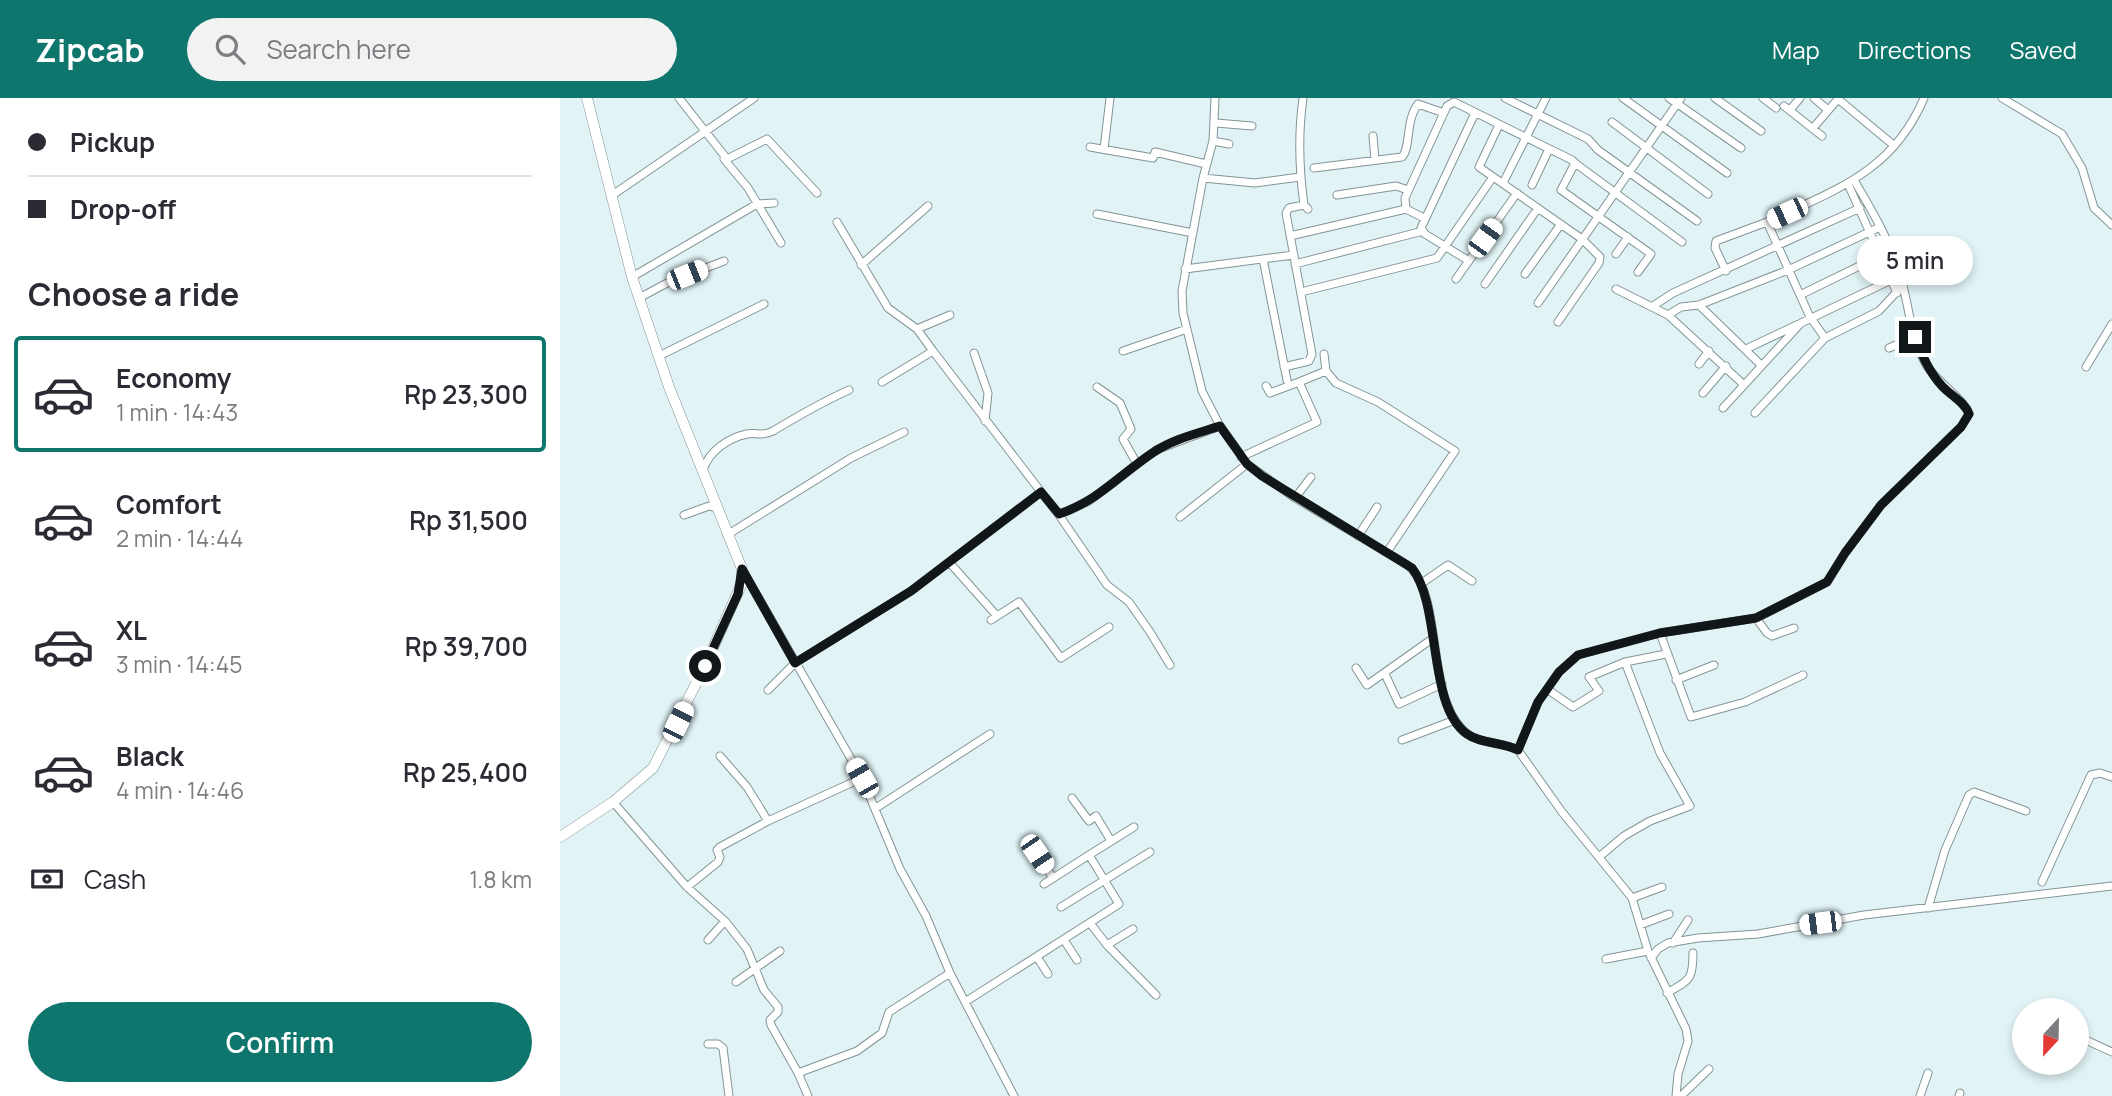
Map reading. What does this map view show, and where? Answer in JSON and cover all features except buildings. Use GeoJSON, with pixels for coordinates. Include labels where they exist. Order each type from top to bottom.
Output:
{"type":"FeatureCollection","features":[{"type":"Feature","properties":{"kind":"main road"},"geometry":{"type":"LineString","coordinates":[[560,837],[646,777],[662,753],[738,594],[742,569],[702,471],[632,277],[587,98]]}},
{"type":"Feature","properties":{"kind":"street"},"geometry":{"type":"LineString","coordinates":[[679,98],[748,188],[781,243]]}},
{"type":"Feature","properties":{"kind":"street"},"geometry":{"type":"LineString","coordinates":[[611,196],[754,98]]}},
{"type":"Feature","properties":{"kind":"street"},"geometry":{"type":"LineString","coordinates":[[1104,149],[1110,98]]}},
{"type":"Feature","properties":{"kind":"street"},"geometry":{"type":"LineString","coordinates":[[1215,98],[1216,123],[1213,141],[1203,178],[1182,291],[1187,329],[1202,391],[1220,426],[1247,464],[1296,498],[1412,568],[1422,583],[1442,684],[1455,720],[1474,738],[1507,744],[1518,750],[1562,813],[1632,898],[1649,954],[1686,1029],[1688,1041],[1678,1074],[1679,1096]]}},
{"type":"Feature","properties":{"kind":"street"},"geometry":{"type":"LineString","coordinates":[[1284,367],[1309,360],[1312,354],[1287,210],[1306,207],[1300,177],[1299,126],[1303,98]]}},
{"type":"Feature","properties":{"kind":"street"},"geometry":{"type":"LineString","coordinates":[[1503,183],[1546,98]]}},
{"type":"Feature","properties":{"kind":"street"},"geometry":{"type":"LineString","coordinates":[[1623,98],[1727,173]]}},
{"type":"Feature","properties":{"kind":"street"},"geometry":{"type":"LineString","coordinates":[[1669,98],[1679,101],[1741,148]]}},
{"type":"Feature","properties":{"kind":"street"},"geometry":{"type":"LineString","coordinates":[[1716,98],[1761,131]]}},
{"type":"Feature","properties":{"kind":"street"},"geometry":{"type":"LineString","coordinates":[[1763,98],[1783,108],[1822,136]]}},
{"type":"Feature","properties":{"kind":"street"},"geometry":{"type":"LineString","coordinates":[[1783,108],[1800,98]]}},
{"type":"Feature","properties":{"kind":"street"},"geometry":{"type":"LineString","coordinates":[[1814,98],[1828,110]]}},
{"type":"Feature","properties":{"kind":"street"},"geometry":{"type":"LineString","coordinates":[[1726,271],[1715,248],[1716,241],[1768,222],[1851,182],[1895,148],[1916,116],[1924,98]]}},
{"type":"Feature","properties":{"kind":"street"},"geometry":{"type":"LineString","coordinates":[[2002,98],[2062,134],[2082,168],[2094,208],[2112,225]]}},
{"type":"Feature","properties":{"kind":"street"},"geometry":{"type":"LineString","coordinates":[[1511,99],[1587,139],[1697,221]]}},
{"type":"Feature","properties":{"kind":"street"},"geometry":{"type":"LineString","coordinates":[[1813,128],[1840,99],[1891,143]]}},
{"type":"Feature","properties":{"kind":"street"},"geometry":{"type":"LineString","coordinates":[[1538,303],[1679,101]]}},
{"type":"Feature","properties":{"kind":"street"},"geometry":{"type":"LineString","coordinates":[[1406,209],[1404,203],[1408,190],[1444,113],[1449,104],[1454,102],[1575,163],[1682,242]]}},
{"type":"Feature","properties":{"kind":"street"},"geometry":{"type":"LineString","coordinates":[[1314,168],[1406,155],[1407,128],[1418,104],[1444,113]]}},
{"type":"Feature","properties":{"kind":"street"},"geometry":{"type":"LineString","coordinates":[[1469,261],[1421,228],[1475,113]]}},
{"type":"Feature","properties":{"kind":"street"},"geometry":{"type":"LineString","coordinates":[[1612,122],[1708,194]]}},
{"type":"Feature","properties":{"kind":"street"},"geometry":{"type":"LineString","coordinates":[[1216,123],[1252,126]]}},
{"type":"Feature","properties":{"kind":"street"},"geometry":{"type":"LineString","coordinates":[[1499,125],[1479,167],[1598,252],[1599,263],[1558,322]]}},
{"type":"Feature","properties":{"kind":"street"},"geometry":{"type":"LineString","coordinates":[[704,133],[727,159],[767,139],[817,194]]}},
{"type":"Feature","properties":{"kind":"street"},"geometry":{"type":"LineString","coordinates":[[1373,136],[1376,160]]}},
{"type":"Feature","properties":{"kind":"street"},"geometry":{"type":"LineString","coordinates":[[1213,141],[1229,144]]}},
{"type":"Feature","properties":{"kind":"street"},"geometry":{"type":"LineString","coordinates":[[1090,147],[1153,158],[1155,152],[1206,164]]}},
{"type":"Feature","properties":{"kind":"street"},"geometry":{"type":"LineString","coordinates":[[1532,185],[1549,149]]}},
{"type":"Feature","properties":{"kind":"street"},"geometry":{"type":"LineString","coordinates":[[1575,163],[1558,194],[1598,216],[1659,259]]}},
{"type":"Feature","properties":{"kind":"street"},"geometry":{"type":"LineString","coordinates":[[1203,178],[1255,183],[1300,177]]}},
{"type":"Feature","properties":{"kind":"street"},"geometry":{"type":"LineString","coordinates":[[1301,292],[1432,261],[1446,246],[1493,177]]}},
{"type":"Feature","properties":{"kind":"street"},"geometry":{"type":"LineString","coordinates":[[1851,182],[1897,293]]}},
{"type":"Feature","properties":{"kind":"street"},"geometry":{"type":"LineString","coordinates":[[1518,750],[1538,702],[1559,672],[1578,655],[1660,633],[1756,618],[1827,582],[1881,505],[1961,427],[1969,414],[1967,408],[1942,386],[1926,365],[1915,337],[1903,285],[1880,226],[1851,182]]}},
{"type":"Feature","properties":{"kind":"street"},"geometry":{"type":"LineString","coordinates":[[1338,195],[1396,187],[1408,190]]}},
{"type":"Feature","properties":{"kind":"street"},"geometry":{"type":"LineString","coordinates":[[1456,279],[1517,193]]}},
{"type":"Feature","properties":{"kind":"street"},"geometry":{"type":"LineString","coordinates":[[632,277],[757,204],[775,203]]}},
{"type":"Feature","properties":{"kind":"street"},"geometry":{"type":"LineString","coordinates":[[861,265],[928,206]]}},
{"type":"Feature","properties":{"kind":"street"},"geometry":{"type":"LineString","coordinates":[[1485,284],[1538,208]]}},
{"type":"Feature","properties":{"kind":"street"},"geometry":{"type":"LineString","coordinates":[[1653,306],[1673,293],[1860,208]]}},
{"type":"Feature","properties":{"kind":"street"},"geometry":{"type":"LineString","coordinates":[[1290,236],[1406,209],[1424,218]]}},
{"type":"Feature","properties":{"kind":"street"},"geometry":{"type":"LineString","coordinates":[[1097,214],[1193,233]]}},
{"type":"Feature","properties":{"kind":"street"},"geometry":{"type":"LineString","coordinates":[[837,222],[888,308],[917,329],[985,422],[1059,514],[1107,585],[1129,602],[1170,665]]}},
{"type":"Feature","properties":{"kind":"street"},"geometry":{"type":"LineString","coordinates":[[1768,222],[1810,317],[1825,338]]}},
{"type":"Feature","properties":{"kind":"street"},"geometry":{"type":"LineString","coordinates":[[1525,274],[1561,224]]}},
{"type":"Feature","properties":{"kind":"street"},"geometry":{"type":"LineString","coordinates":[[1668,315],[1681,307],[1699,305],[1788,270],[1880,226]]}},
{"type":"Feature","properties":{"kind":"street"},"geometry":{"type":"LineString","coordinates":[[1295,264],[1423,231]]}},
{"type":"Feature","properties":{"kind":"street"},"geometry":{"type":"LineString","coordinates":[[1616,254],[1628,237]]}},
{"type":"Feature","properties":{"kind":"street"},"geometry":{"type":"LineString","coordinates":[[1638,272],[1651,254]]}},
{"type":"Feature","properties":{"kind":"street"},"geometry":{"type":"LineString","coordinates":[[1185,269],[1294,255]]}},
{"type":"Feature","properties":{"kind":"street"},"geometry":{"type":"LineString","coordinates":[[1800,295],[1882,255]]}},
{"type":"Feature","properties":{"kind":"street"},"geometry":{"type":"LineString","coordinates":[[1262,259],[1287,380]]}},
{"type":"Feature","properties":{"kind":"street"},"geometry":{"type":"LineString","coordinates":[[639,298],[669,282],[724,261]]}},
{"type":"Feature","properties":{"kind":"street"},"geometry":{"type":"LineString","coordinates":[[1723,408],[1801,323],[1891,280]]}},
{"type":"Feature","properties":{"kind":"street"},"geometry":{"type":"LineString","coordinates":[[1755,413],[1825,338],[1879,311],[1903,285]]}},
{"type":"Feature","properties":{"kind":"street"},"geometry":{"type":"LineString","coordinates":[[1616,289],[1668,315],[1743,384]]}},
{"type":"Feature","properties":{"kind":"street"},"geometry":{"type":"LineString","coordinates":[[659,356],[764,304]]}},
{"type":"Feature","properties":{"kind":"street"},"geometry":{"type":"LineString","coordinates":[[1699,305],[1761,365]]}},
{"type":"Feature","properties":{"kind":"street"},"geometry":{"type":"LineString","coordinates":[[917,329],[950,315]]}},
{"type":"Feature","properties":{"kind":"street"},"geometry":{"type":"LineString","coordinates":[[1746,349],[1774,333],[1801,323]]}},
{"type":"Feature","properties":{"kind":"street"},"geometry":{"type":"LineString","coordinates":[[2086,367],[2112,324]]}},
{"type":"Feature","properties":{"kind":"street"},"geometry":{"type":"LineString","coordinates":[[1123,351],[1187,329]]}},
{"type":"Feature","properties":{"kind":"street"},"geometry":{"type":"LineString","coordinates":[[1889,348],[1915,337]]}},
{"type":"Feature","properties":{"kind":"street"},"geometry":{"type":"LineString","coordinates":[[882,382],[933,351]]}},
{"type":"Feature","properties":{"kind":"street"},"geometry":{"type":"LineString","coordinates":[[1699,364],[1709,351]]}},
{"type":"Feature","properties":{"kind":"street"},"geometry":{"type":"LineString","coordinates":[[974,353],[988,393],[985,422]]}},
{"type":"Feature","properties":{"kind":"street"},"geometry":{"type":"LineString","coordinates":[[1324,354],[1326,371],[1341,386],[1378,402],[1455,451],[1387,552]]}},
{"type":"Feature","properties":{"kind":"street"},"geometry":{"type":"LineString","coordinates":[[1703,393],[1726,366]]}},
{"type":"Feature","properties":{"kind":"street"},"geometry":{"type":"LineString","coordinates":[[1266,386],[1270,393],[1326,371]]}},
{"type":"Feature","properties":{"kind":"street"},"geometry":{"type":"LineString","coordinates":[[1241,457],[1317,422],[1299,382]]}},
{"type":"Feature","properties":{"kind":"street"},"geometry":{"type":"LineString","coordinates":[[1097,387],[1121,404],[1130,429],[1124,439],[1137,464]]}},
{"type":"Feature","properties":{"kind":"street"},"geometry":{"type":"LineString","coordinates":[[702,471],[710,454],[724,444],[746,434],[766,434],[849,390]]}},
{"type":"Feature","properties":{"kind":"street"},"geometry":{"type":"LineString","coordinates":[[1059,514],[1089,501],[1118,482],[1156,450],[1220,426]]}},
{"type":"Feature","properties":{"kind":"street"},"geometry":{"type":"LineString","coordinates":[[727,535],[851,458],[904,432]]}},
{"type":"Feature","properties":{"kind":"street"},"geometry":{"type":"LineString","coordinates":[[1180,517],[1247,464]]}},
{"type":"Feature","properties":{"kind":"street"},"geometry":{"type":"LineString","coordinates":[[1296,498],[1311,477]]}},
{"type":"Feature","properties":{"kind":"street"},"geometry":{"type":"LineString","coordinates":[[768,690],[795,663],[869,619],[1041,492]]}},
{"type":"Feature","properties":{"kind":"street"},"geometry":{"type":"LineString","coordinates":[[684,515],[709,506],[718,508]]}},
{"type":"Feature","properties":{"kind":"street"},"geometry":{"type":"LineString","coordinates":[[1358,536],[1377,507]]}},
{"type":"Feature","properties":{"kind":"street"},"geometry":{"type":"LineString","coordinates":[[948,562],[994,618],[1019,602],[1061,658],[1109,627]]}},
{"type":"Feature","properties":{"kind":"street"},"geometry":{"type":"LineString","coordinates":[[1422,583],[1448,565],[1472,581]]}},
{"type":"Feature","properties":{"kind":"street"},"geometry":{"type":"LineString","coordinates":[[742,569],[862,778],[900,869],[926,916],[950,973],[1014,1096]]}},
{"type":"Feature","properties":{"kind":"street"},"geometry":{"type":"LineString","coordinates":[[1756,618],[1772,636],[1794,628]]}},
{"type":"Feature","properties":{"kind":"street"},"geometry":{"type":"LineString","coordinates":[[1660,633],[1691,718],[1745,702],[1803,675]]}},
{"type":"Feature","properties":{"kind":"street"},"geometry":{"type":"LineString","coordinates":[[1356,668],[1365,685],[1385,674],[1432,639]]}},
{"type":"Feature","properties":{"kind":"street"},"geometry":{"type":"LineString","coordinates":[[1547,689],[1573,707],[1599,691],[1589,677],[1625,662],[1666,654]]}},
{"type":"Feature","properties":{"kind":"street"},"geometry":{"type":"LineString","coordinates":[[1599,858],[1624,836],[1650,821],[1690,806],[1660,752],[1625,662]]}},
{"type":"Feature","properties":{"kind":"street"},"geometry":{"type":"LineString","coordinates":[[1676,680],[1714,665]]}},
{"type":"Feature","properties":{"kind":"street"},"geometry":{"type":"LineString","coordinates":[[1385,674],[1399,704],[1442,684]]}},
{"type":"Feature","properties":{"kind":"street"},"geometry":{"type":"LineString","coordinates":[[1402,740],[1455,720]]}},
{"type":"Feature","properties":{"kind":"street"},"geometry":{"type":"LineString","coordinates":[[876,808],[990,734]]}},
{"type":"Feature","properties":{"kind":"street"},"geometry":{"type":"LineString","coordinates":[[720,756],[753,794],[768,821]]}},
{"type":"Feature","properties":{"kind":"street"},"geometry":{"type":"LineString","coordinates":[[2042,883],[2091,775],[2100,773],[2112,777]]}},
{"type":"Feature","properties":{"kind":"street"},"geometry":{"type":"LineString","coordinates":[[687,887],[718,862],[720,857],[717,850],[720,847],[768,821],[862,778]]}},
{"type":"Feature","properties":{"kind":"street"},"geometry":{"type":"LineString","coordinates":[[1928,908],[1945,850],[1969,795],[1974,792],[1993,797],[2026,811]]}},
{"type":"Feature","properties":{"kind":"street"},"geometry":{"type":"LineString","coordinates":[[1072,798],[1089,821],[1096,816],[1111,841]]}},
{"type":"Feature","properties":{"kind":"street"},"geometry":{"type":"LineString","coordinates":[[613,802],[687,887],[725,921],[747,949],[764,990],[778,1007],[778,1012],[770,1020],[771,1025],[808,1096]]}},
{"type":"Feature","properties":{"kind":"street"},"geometry":{"type":"LineString","coordinates":[[1044,884],[1134,827]]}},
{"type":"Feature","properties":{"kind":"street"},"geometry":{"type":"LineString","coordinates":[[1061,907],[1150,852]]}},
{"type":"Feature","properties":{"kind":"street"},"geometry":{"type":"LineString","coordinates":[[1037,854],[1053,877]]}},
{"type":"Feature","properties":{"kind":"street"},"geometry":{"type":"LineString","coordinates":[[965,1002],[1119,904],[1089,855]]}},
{"type":"Feature","properties":{"kind":"street"},"geometry":{"type":"LineString","coordinates":[[1606,959],[1649,954],[1673,943],[1708,936],[1758,934],[1772,929],[1864,915],[2112,886]]}},
{"type":"Feature","properties":{"kind":"street"},"geometry":{"type":"LineString","coordinates":[[1632,898],[1662,887]]}},
{"type":"Feature","properties":{"kind":"street"},"geometry":{"type":"LineString","coordinates":[[1640,925],[1669,914]]}},
{"type":"Feature","properties":{"kind":"street"},"geometry":{"type":"LineString","coordinates":[[1673,943],[1688,920]]}},
{"type":"Feature","properties":{"kind":"street"},"geometry":{"type":"LineString","coordinates":[[708,940],[725,921]]}},
{"type":"Feature","properties":{"kind":"street"},"geometry":{"type":"LineString","coordinates":[[1090,923],[1107,945],[1156,995]]}},
{"type":"Feature","properties":{"kind":"street"},"geometry":{"type":"LineString","coordinates":[[1107,945],[1133,929]]}},
{"type":"Feature","properties":{"kind":"street"},"geometry":{"type":"LineString","coordinates":[[1064,940],[1077,960]]}},
{"type":"Feature","properties":{"kind":"street"},"geometry":{"type":"LineString","coordinates":[[736,982],[780,951]]}},
{"type":"Feature","properties":{"kind":"street"},"geometry":{"type":"LineString","coordinates":[[1667,993],[1690,980],[1693,953]]}},
{"type":"Feature","properties":{"kind":"street"},"geometry":{"type":"LineString","coordinates":[[1037,957],[1048,974]]}},
{"type":"Feature","properties":{"kind":"street"},"geometry":{"type":"LineString","coordinates":[[798,1073],[858,1051],[882,1033],[889,1012],[950,973]]}},
{"type":"Feature","properties":{"kind":"street"},"geometry":{"type":"LineString","coordinates":[[2090,1042],[2112,1052]]}},
{"type":"Feature","properties":{"kind":"street"},"geometry":{"type":"LineString","coordinates":[[708,1044],[718,1044],[723,1048],[729,1096]]}},
{"type":"Feature","properties":{"kind":"street"},"geometry":{"type":"LineString","coordinates":[[1679,1096],[1709,1069]]}},
{"type":"Feature","properties":{"kind":"street"},"geometry":{"type":"LineString","coordinates":[[1920,1096],[1928,1073]]}},
{"type":"Feature","properties":{"kind":"route"},"geometry":{"type":"LineString","coordinates":[[705,666],[738,594],[742,583],[742,569],[795,663],[911,591],[1041,492],[1059,514],[1071,510],[1118,482],[1156,450],[1220,426],[1247,464],[1262,476],[1412,568],[1422,583],[1442,684],[1455,720],[1462,730],[1474,738],[1507,744],[1518,750],[1538,702],[1559,672],[1578,655],[1660,633],[1756,618],[1815,589],[1831,578],[1845,553],[1881,505],[1961,427],[1969,414],[1967,408],[1942,386],[1926,365],[1915,337]]}}]}
